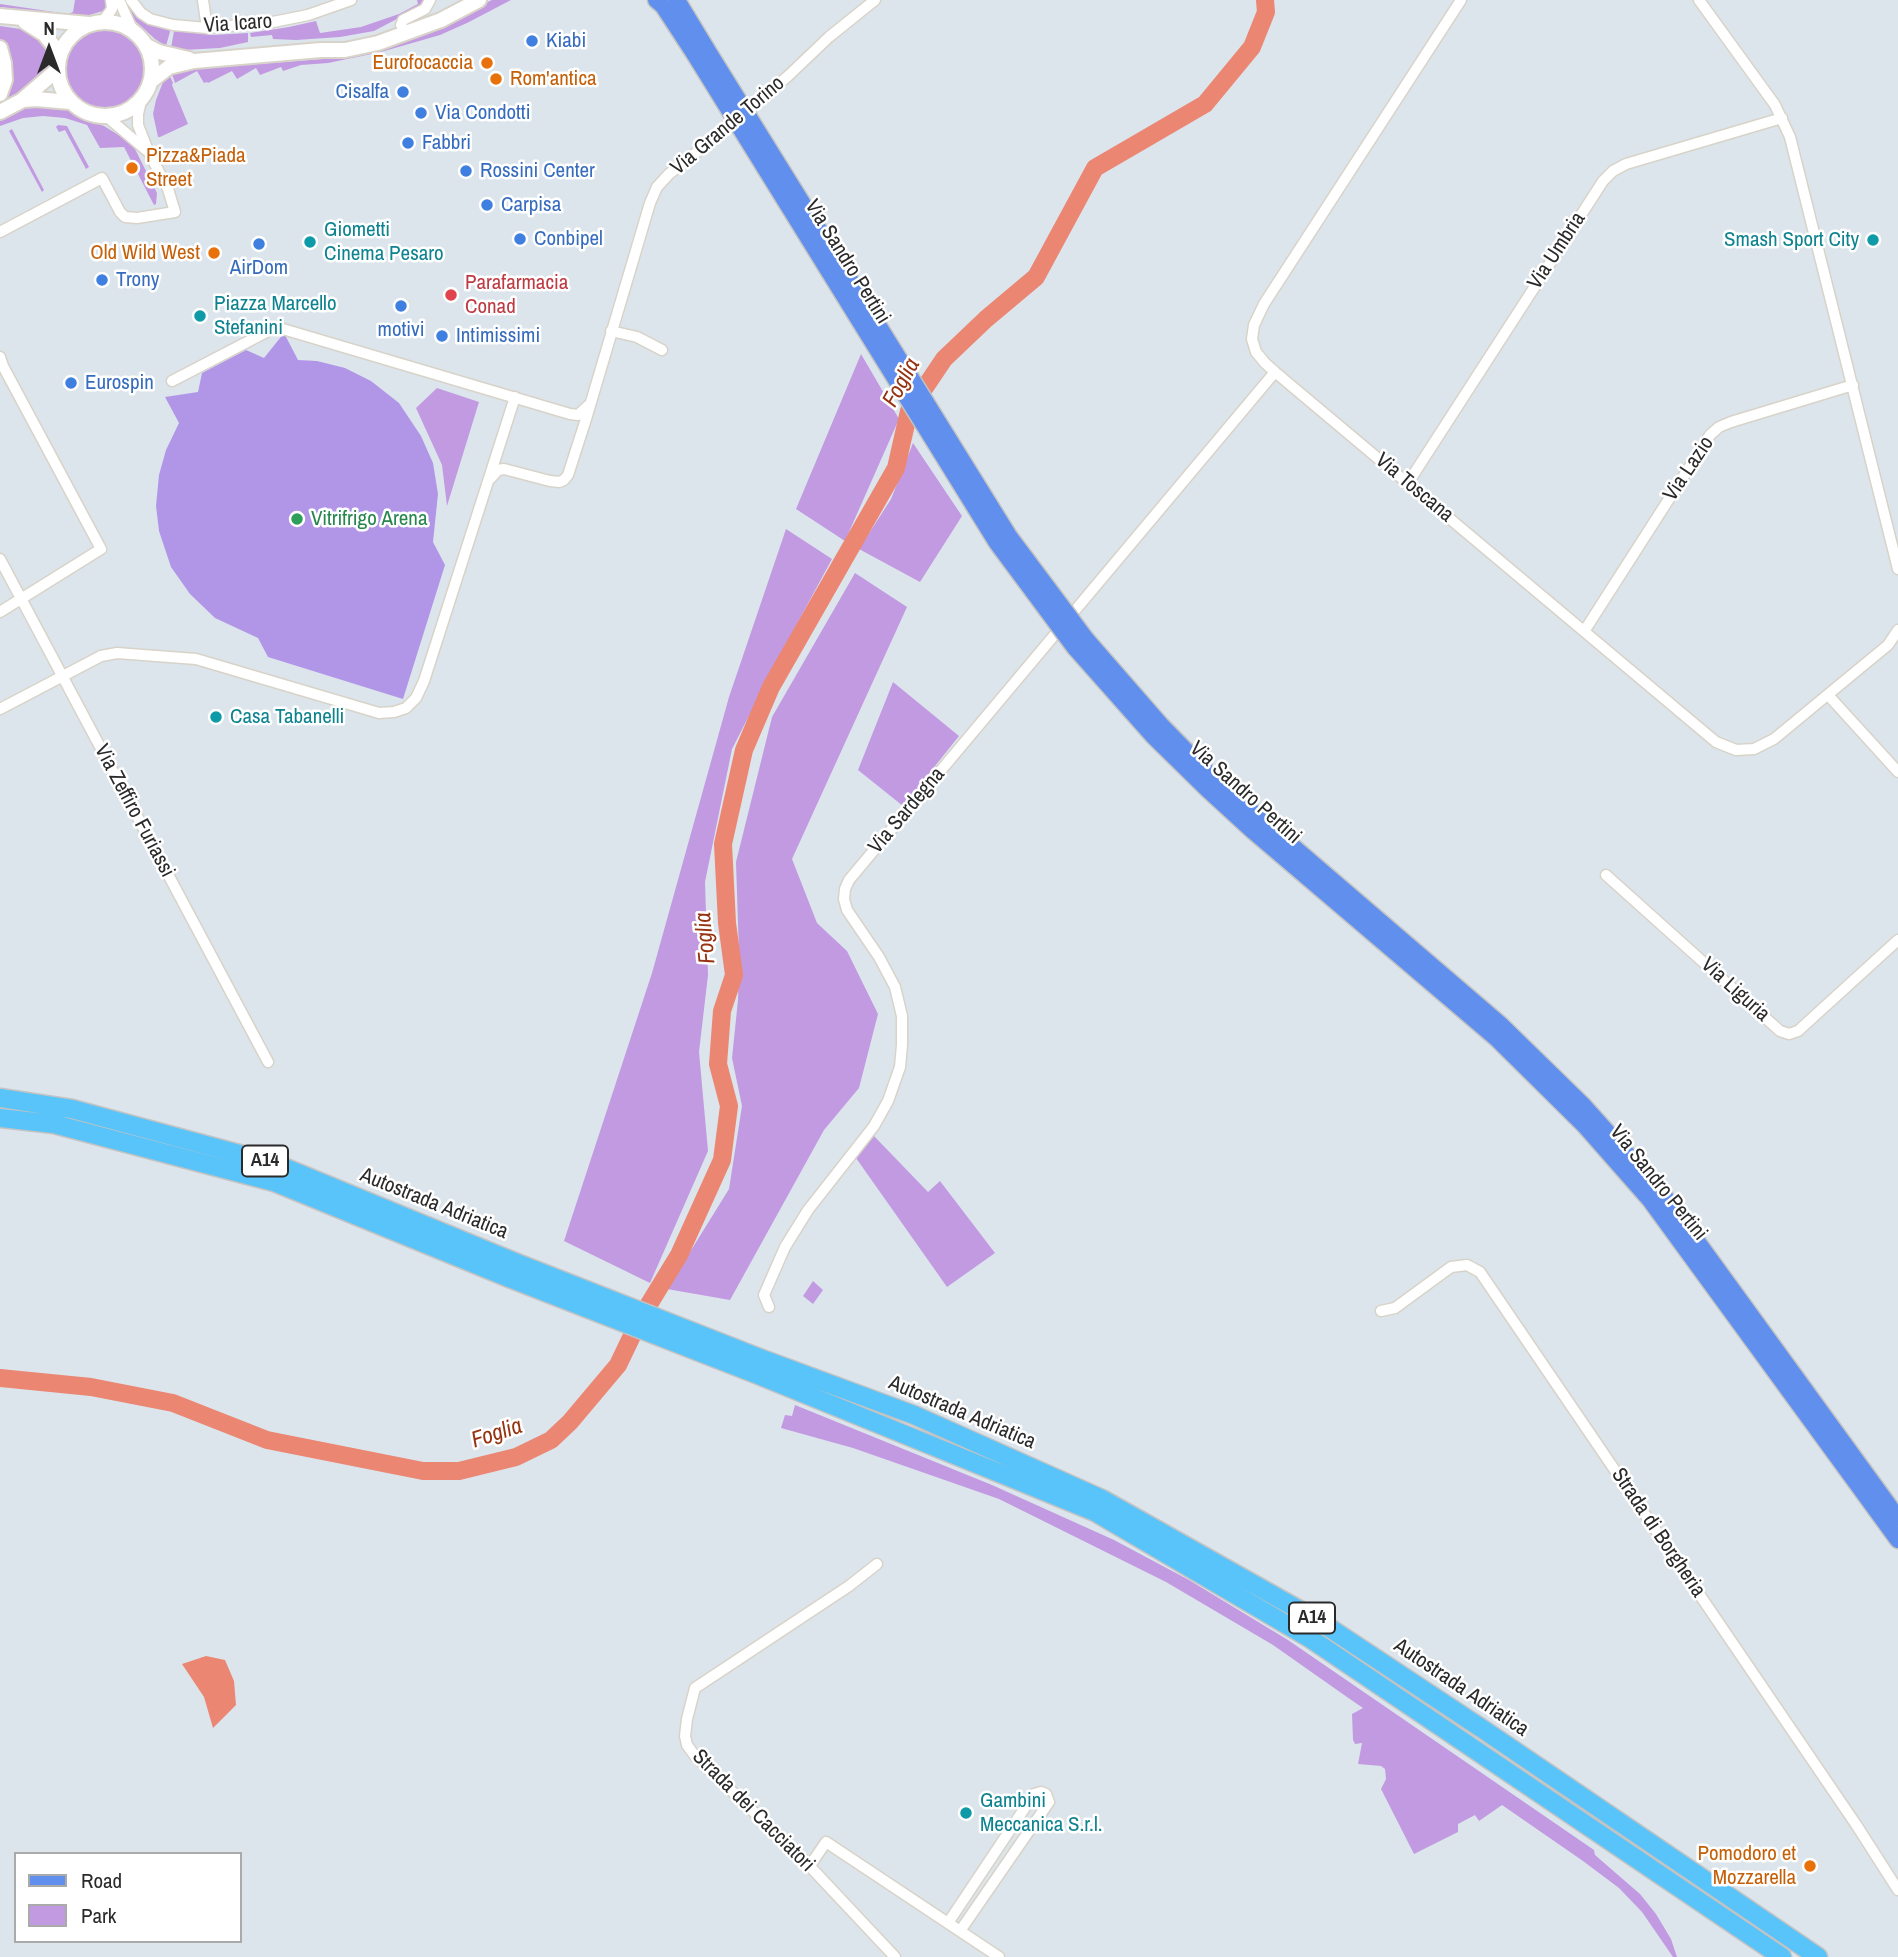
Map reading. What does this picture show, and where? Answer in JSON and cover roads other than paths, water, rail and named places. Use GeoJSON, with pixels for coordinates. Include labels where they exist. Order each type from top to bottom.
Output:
{"type":"FeatureCollection","features":[{"type":"Feature","properties":{"kind":"highway","name":"Autostrada Adriatica"},"geometry":{"type":"LineString","coordinates":[[0,1098],[72,1109],[275,1164],[513,1270]]}},
{"type":"Feature","properties":{"kind":"highway","name":"Autostrada Adriatica"},"geometry":{"type":"LineString","coordinates":[[0,1118],[54,1124],[274,1182],[513,1270],[760,1367],[1095,1512],[1311,1639],[1782,1957]]}},
{"type":"Feature","properties":{"kind":"highway","name":"Autostrada Adriatica"},"geometry":{"type":"LineString","coordinates":[[760,1367],[914,1415],[1102,1499],[1319,1621],[1818,1957]]}},
{"type":"Feature","properties":{"kind":"main road"},"geometry":{"type":"LineString","coordinates":[[321,50],[401,25],[459,0]]}},
{"type":"Feature","properties":{"kind":"main road"},"geometry":{"type":"LineString","coordinates":[[151,81],[169,67],[194,61],[345,50],[378,43],[441,20],[479,0]]}},
{"type":"Feature","properties":{"kind":"main road","name":"Via Sandro Pertini"},"geometry":{"type":"LineString","coordinates":[[656,0],[700,52],[1080,644],[1153,736],[1254,832],[1497,1039],[1584,1125],[1650,1200],[1898,1540]]}},
{"type":"Feature","properties":{"kind":"main road","name":"Via Sandro Pertini"},"geometry":{"type":"LineString","coordinates":[[677,0],[700,52]]}},
{"type":"Feature","properties":{"kind":"main road"},"geometry":{"type":"LineString","coordinates":[[0,16],[18,18],[97,23],[123,25],[132,29],[147,46],[153,69],[147,92],[141,101],[119,114],[93,115],[81,110],[70,102],[59,81],[57,70],[60,54],[67,41],[77,30],[97,23]]}},
{"type":"Feature","properties":{"kind":"main road"},"geometry":{"type":"LineString","coordinates":[[18,18],[44,34],[60,54]]}},
{"type":"Feature","properties":{"kind":"main road"},"geometry":{"type":"LineString","coordinates":[[147,46],[194,61]]}},
{"type":"Feature","properties":{"kind":"main road"},"geometry":{"type":"LineString","coordinates":[[0,48],[5,80],[0,94]]}},
{"type":"Feature","properties":{"kind":"main road"},"geometry":{"type":"LineString","coordinates":[[0,112],[22,101],[57,70]]}},
{"type":"Feature","properties":{"kind":"main road"},"geometry":{"type":"LineString","coordinates":[[22,101],[36,99],[70,102]]}},
{"type":"Feature","properties":{"kind":"main road","name":"Via Sandro Pertini"},"geometry":{"type":"LineString","coordinates":[[1080,644],[1212,776],[1500,1024],[1584,1107],[1662,1193],[1898,1518]]}},
{"type":"Feature","properties":{"kind":"street"},"geometry":{"type":"LineString","coordinates":[[97,23],[112,9],[111,0]]}},
{"type":"Feature","properties":{"kind":"street"},"geometry":{"type":"LineString","coordinates":[[120,0],[132,29]]}},
{"type":"Feature","properties":{"kind":"street","name":"Via Icaro"},"geometry":{"type":"LineString","coordinates":[[131,0],[141,13],[150,19],[173,25],[207,28],[273,22],[308,15],[351,0]]}},
{"type":"Feature","properties":{"kind":"street"},"geometry":{"type":"LineString","coordinates":[[203,0],[207,28]]}},
{"type":"Feature","properties":{"kind":"street"},"geometry":{"type":"LineString","coordinates":[[401,25],[403,20],[425,9],[430,0]]}},
{"type":"Feature","properties":{"kind":"street","name":"Via Grande Torino"},"geometry":{"type":"LineString","coordinates":[[489,481],[498,470],[504,469],[550,481],[564,480],[568,475],[650,202],[657,187],[668,174],[720,134],[875,0]]}},
{"type":"Feature","properties":{"kind":"street","name":"Via Toscana"},"geometry":{"type":"LineString","coordinates":[[1461,0],[1259,314],[1252,339],[1256,352],[1275,372],[1716,741],[1736,750],[1755,749],[1774,739],[1888,645],[1898,630]]}},
{"type":"Feature","properties":{"kind":"street"},"geometry":{"type":"LineString","coordinates":[[1699,0],[1775,105],[1790,138],[1898,569]]}},
{"type":"Feature","properties":{"kind":"street"},"geometry":{"type":"LineString","coordinates":[[0,232],[102,178],[125,217],[137,218],[176,212],[138,125],[141,101]]}},
{"type":"Feature","properties":{"kind":"street"},"geometry":{"type":"LineString","coordinates":[[106,116],[149,153]]}},
{"type":"Feature","properties":{"kind":"street","name":"Via Umbria"},"geometry":{"type":"LineString","coordinates":[[1408,483],[1595,192],[1613,171],[1626,164],[1782,118]]}},
{"type":"Feature","properties":{"kind":"street"},"geometry":{"type":"LineString","coordinates":[[173,381],[276,327],[578,415],[590,403]]}},
{"type":"Feature","properties":{"kind":"street"},"geometry":{"type":"LineString","coordinates":[[611,331],[637,337],[662,351]]}},
{"type":"Feature","properties":{"kind":"street"},"geometry":{"type":"LineString","coordinates":[[0,612],[101,549],[1,364]]}},
{"type":"Feature","properties":{"kind":"street","name":"Via Sardegna"},"geometry":{"type":"LineString","coordinates":[[769,1307],[764,1295],[785,1247],[808,1210],[874,1126],[888,1101],[900,1067],[902,1016],[895,987],[879,957],[847,910],[844,899],[849,880],[1275,372]]}},
{"type":"Feature","properties":{"kind":"street","name":"Via Lazio"},"geometry":{"type":"LineString","coordinates":[[1585,630],[1710,435],[1731,422],[1853,386]]}},
{"type":"Feature","properties":{"kind":"street"},"geometry":{"type":"LineString","coordinates":[[0,709],[101,656],[117,653],[195,659],[379,713],[406,708],[416,698],[424,681],[514,397]]}},
{"type":"Feature","properties":{"kind":"street","name":"Via Zeffiro Furiassi"},"geometry":{"type":"LineString","coordinates":[[0,559],[268,1062]]}},
{"type":"Feature","properties":{"kind":"street"},"geometry":{"type":"LineString","coordinates":[[1828,695],[1896,765]]}},
{"type":"Feature","properties":{"kind":"street","name":"Via Liguria"},"geometry":{"type":"LineString","coordinates":[[1606,875],[1780,1031],[1788,1034],[1798,1031],[1898,940]]}},
{"type":"Feature","properties":{"kind":"street","name":"Strada di Borgheria"},"geometry":{"type":"LineString","coordinates":[[1381,1311],[1395,1308],[1451,1267],[1467,1265],[1480,1272],[1857,1825],[1898,1890]]}},
{"type":"Feature","properties":{"kind":"street","name":"Strada dei Cacciatori"},"geometry":{"type":"LineString","coordinates":[[877,1564],[830,1599],[695,1688],[685,1736],[687,1745],[695,1756],[803,1859],[895,1957]]}},
{"type":"Feature","properties":{"kind":"street"},"geometry":{"type":"LineString","coordinates":[[948,1923],[1034,1794],[1046,1794],[1049,1802],[960,1931]]}},
{"type":"Feature","properties":{"kind":"street"},"geometry":{"type":"LineString","coordinates":[[809,1867],[826,1842],[999,1957]]}},
{"type":"Feature","properties":{"kind":"waterway","name":"Foglia"},"geometry":{"type":"LineString","coordinates":[[0,1378],[91,1387],[173,1403],[267,1440],[423,1471],[459,1471],[516,1457],[551,1440],[570,1422],[618,1365],[640,1319],[679,1255],[722,1160],[729,1106],[718,1064],[722,1011],[734,975],[727,923],[723,844],[744,750],[771,687],[896,468],[909,411],[944,359],[1036,277],[1095,168],[1205,104],[1252,47],[1266,12],[1265,0]]}},
{"type":"Feature","properties":{"kind":"place","name":"Kiabi"},"geometry":{"type":"Point","coordinates":[532,41]}},
{"type":"Feature","properties":{"kind":"place","name":"Eurofocaccia"},"geometry":{"type":"Point","coordinates":[487,63]}},
{"type":"Feature","properties":{"kind":"place","name":"Rom'antica"},"geometry":{"type":"Point","coordinates":[496,79]}},
{"type":"Feature","properties":{"kind":"place","name":"Cisalfa"},"geometry":{"type":"Point","coordinates":[403,92]}},
{"type":"Feature","properties":{"kind":"place","name":"Via Condotti"},"geometry":{"type":"Point","coordinates":[421,113]}},
{"type":"Feature","properties":{"kind":"place","name":"Fabbri"},"geometry":{"type":"Point","coordinates":[408,143]}},
{"type":"Feature","properties":{"kind":"place","name":"Pizza&Piada Street"},"geometry":{"type":"Point","coordinates":[132,168]}},
{"type":"Feature","properties":{"kind":"place","name":"Rossini Center"},"geometry":{"type":"Point","coordinates":[466,171]}},
{"type":"Feature","properties":{"kind":"place","name":"Carpisa"},"geometry":{"type":"Point","coordinates":[487,205]}},
{"type":"Feature","properties":{"kind":"place","name":"Conbipel"},"geometry":{"type":"Point","coordinates":[520,239]}},
{"type":"Feature","properties":{"kind":"place","name":"Smash Sport City"},"geometry":{"type":"Point","coordinates":[1873,240]}},
{"type":"Feature","properties":{"kind":"place","name":"Giometti Cinema Pesaro"},"geometry":{"type":"Point","coordinates":[310,242]}},
{"type":"Feature","properties":{"kind":"place","name":"AirDom"},"geometry":{"type":"Point","coordinates":[259,244]}},
{"type":"Feature","properties":{"kind":"place","name":"Old Wild West"},"geometry":{"type":"Point","coordinates":[214,253]}},
{"type":"Feature","properties":{"kind":"place","name":"Trony"},"geometry":{"type":"Point","coordinates":[102,280]}},
{"type":"Feature","properties":{"kind":"place","name":"Parafarmacia Conad"},"geometry":{"type":"Point","coordinates":[451,295]}},
{"type":"Feature","properties":{"kind":"place","name":"motivi"},"geometry":{"type":"Point","coordinates":[401,306]}},
{"type":"Feature","properties":{"kind":"place","name":"Piazza Marcello Stefanini"},"geometry":{"type":"Point","coordinates":[200,316]}},
{"type":"Feature","properties":{"kind":"place","name":"Intimissimi"},"geometry":{"type":"Point","coordinates":[442,336]}},
{"type":"Feature","properties":{"kind":"place","name":"Eurospin"},"geometry":{"type":"Point","coordinates":[71,383]}},
{"type":"Feature","properties":{"kind":"place","name":"Vitrifrigo Arena"},"geometry":{"type":"Point","coordinates":[297,519]}},
{"type":"Feature","properties":{"kind":"place","name":"Casa Tabanelli"},"geometry":{"type":"Point","coordinates":[216,717]}},
{"type":"Feature","properties":{"kind":"place","name":"Gambini Meccanica S.r.l."},"geometry":{"type":"Point","coordinates":[966,1813]}},
{"type":"Feature","properties":{"kind":"place","name":"Pomodoro et Mozzarella"},"geometry":{"type":"Point","coordinates":[1810,1866]}}]}
